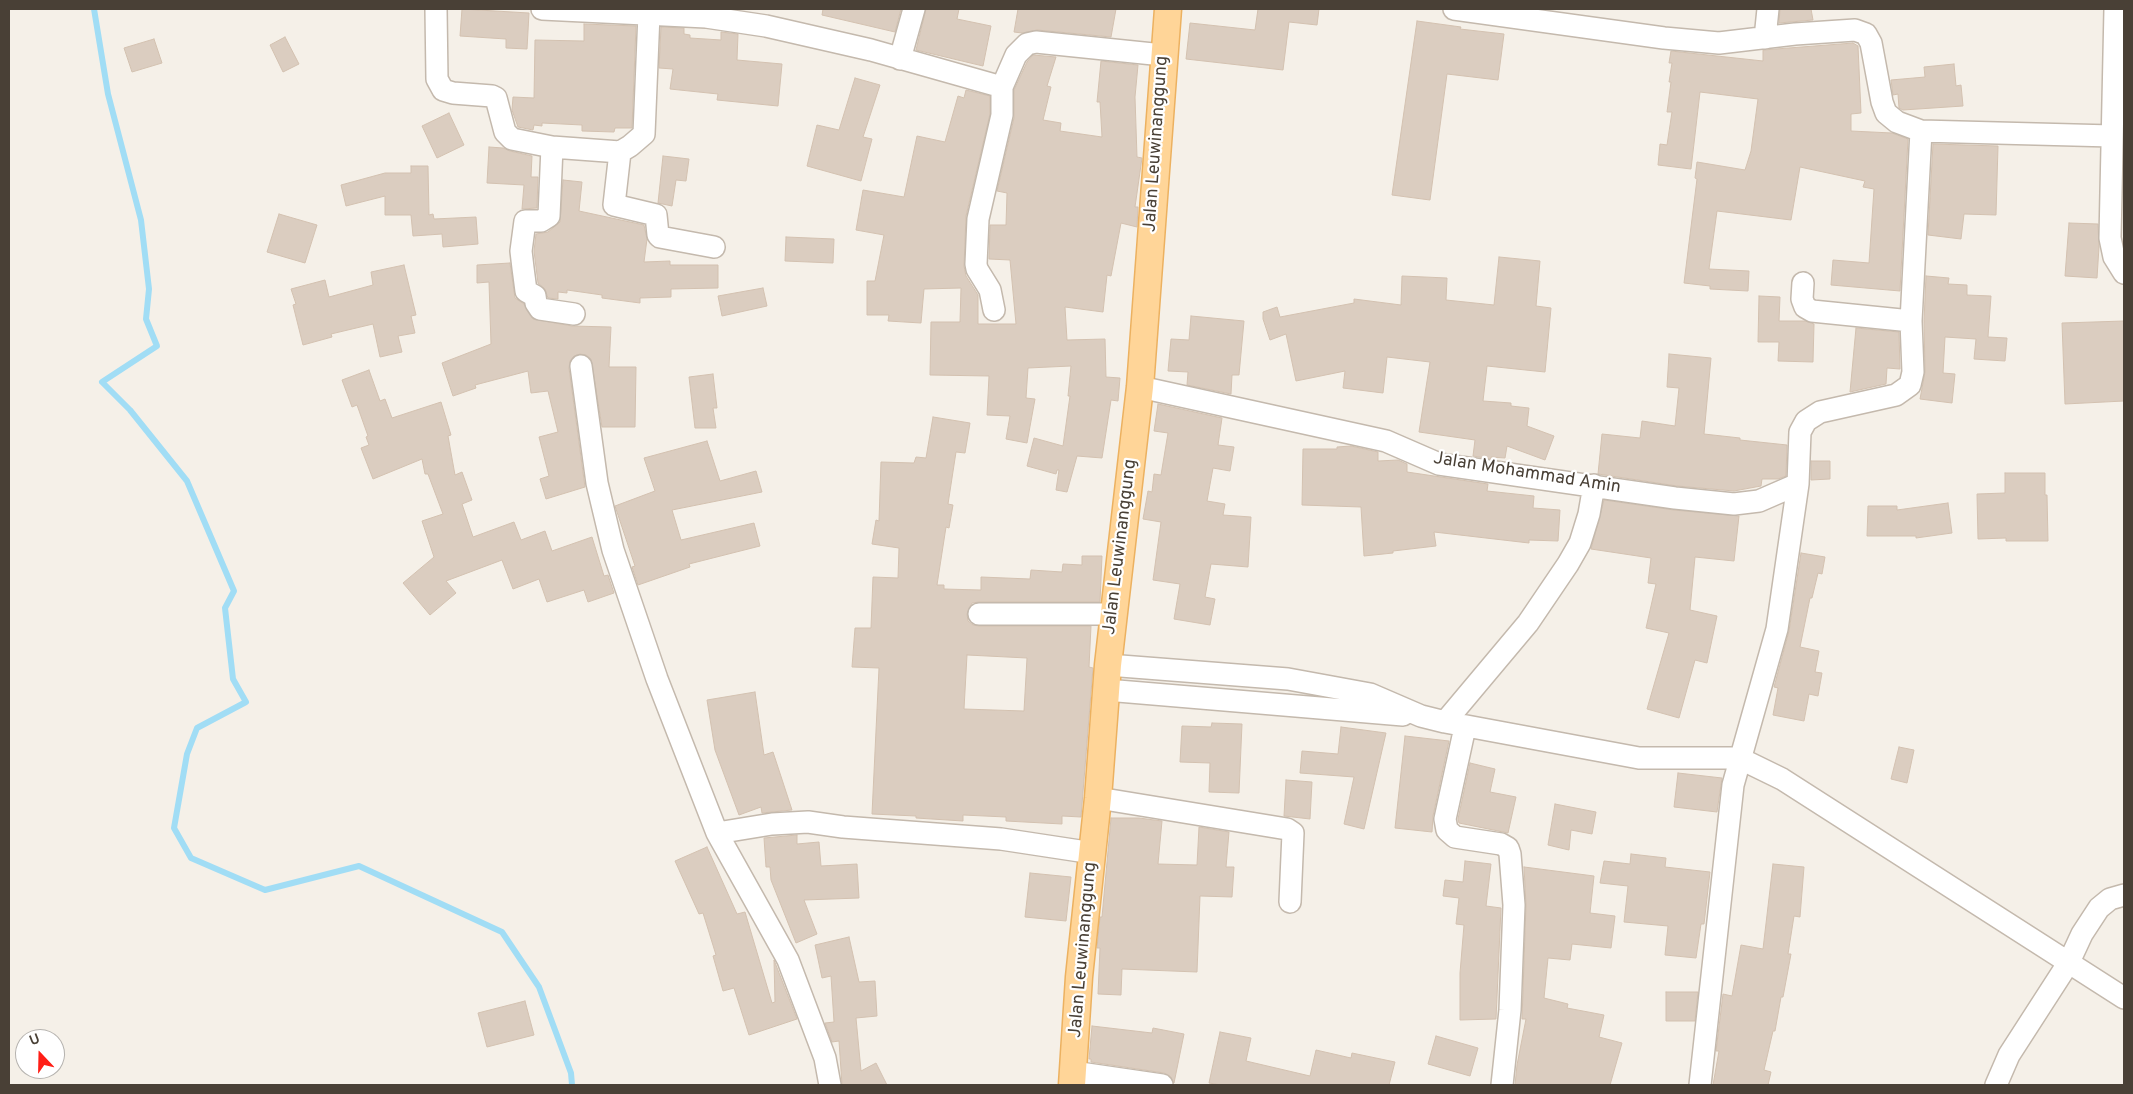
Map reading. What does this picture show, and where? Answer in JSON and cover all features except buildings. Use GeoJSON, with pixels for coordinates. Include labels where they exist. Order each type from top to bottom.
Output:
{"type":"FeatureCollection","features":[{"type":"Feature","properties":{"kind":"main road","name":"Jalan Leuwinanggung"},"geometry":{"type":"LineString","coordinates":[[1073,1079],[1079,977],[1093,853],[1113,614],[1140,387],[1163,55],[1168,9]]}},
{"type":"Feature","properties":{"kind":"street"},"geometry":{"type":"LineString","coordinates":[[436,9],[437,79],[441,88],[453,93],[492,96],[498,103],[508,137],[552,147],[620,152],[644,134],[649,14]]}},
{"type":"Feature","properties":{"kind":"street"},"geometry":{"type":"LineString","coordinates":[[542,9],[706,17],[766,26],[871,50],[1002,87]]}},
{"type":"Feature","properties":{"kind":"street"},"geometry":{"type":"LineString","coordinates":[[900,59],[914,9]]}},
{"type":"Feature","properties":{"kind":"street"},"geometry":{"type":"LineString","coordinates":[[1454,9],[1664,38],[1719,43],[1855,30],[1866,34],[1870,43],[1886,113],[1897,122],[1921,132],[2112,136]]}},
{"type":"Feature","properties":{"kind":"street"},"geometry":{"type":"LineString","coordinates":[[1765,38],[1768,9]]}},
{"type":"Feature","properties":{"kind":"street"},"geometry":{"type":"LineString","coordinates":[[2115,9],[2119,103],[2112,136],[2110,238],[2114,257],[2124,273]]}},
{"type":"Feature","properties":{"kind":"street"},"geometry":{"type":"LineString","coordinates":[[994,310],[990,290],[976,264],[978,219],[1002,115],[1002,87],[1016,55],[1027,44],[1036,42],[1163,55]]}},
{"type":"Feature","properties":{"kind":"street"},"geometry":{"type":"LineString","coordinates":[[1700,1085],[1733,785],[1739,758],[1777,629],[1798,484],[1800,432],[1806,421],[1820,412],[1896,395],[1910,385],[1913,372],[1911,321],[1921,132]]}},
{"type":"Feature","properties":{"kind":"street"},"geometry":{"type":"LineString","coordinates":[[552,147],[548,216],[541,221],[525,221],[521,251],[526,291],[535,296],[536,304],[540,309],[574,314]]}},
{"type":"Feature","properties":{"kind":"street"},"geometry":{"type":"LineString","coordinates":[[620,152],[614,205],[656,216],[658,235],[660,237],[714,247]]}},
{"type":"Feature","properties":{"kind":"street"},"geometry":{"type":"LineString","coordinates":[[1803,283],[1802,300],[1805,307],[1812,311],[1911,321]]}},
{"type":"Feature","properties":{"kind":"street"},"geometry":{"type":"LineString","coordinates":[[580,366],[597,484],[613,550],[657,679],[717,833],[788,960],[825,1058],[830,1085]]}},
{"type":"Feature","properties":{"kind":"street","name":"Jalan Mohammad Amin"},"geometry":{"type":"LineString","coordinates":[[1140,387],[1386,441],[1439,464],[1675,498],[1734,504],[1759,501],[1798,484]]}},
{"type":"Feature","properties":{"kind":"street"},"geometry":{"type":"LineString","coordinates":[[1502,1085],[1510,1010],[1514,904],[1510,854],[1508,848],[1501,844],[1455,837],[1446,830],[1445,819],[1455,724],[1568,564],[1580,543],[1589,514],[1594,485]]}},
{"type":"Feature","properties":{"kind":"street"},"geometry":{"type":"LineString","coordinates":[[979,614],[1113,614]]}},
{"type":"Feature","properties":{"kind":"street"},"geometry":{"type":"LineString","coordinates":[[1107,677],[1421,716],[1639,758],[1739,758],[1782,779],[2124,998]]}},
{"type":"Feature","properties":{"kind":"street"},"geometry":{"type":"LineString","coordinates":[[1098,798],[1287,829],[1294,833],[1290,902]]}},
{"type":"Feature","properties":{"kind":"street"},"geometry":{"type":"LineString","coordinates":[[717,833],[772,824],[808,822],[853,828],[1001,840],[1093,853]]}},
{"type":"Feature","properties":{"kind":"street"},"geometry":{"type":"LineString","coordinates":[[1996,1085],[2009,1055],[2070,962],[2082,934],[2099,908],[2110,899],[2124,894]]}},
{"type":"Feature","properties":{"kind":"street"},"geometry":{"type":"LineString","coordinates":[[1073,1079],[1162,1085]]}},
{"type":"Feature","properties":{"kind":"waterway"},"geometry":{"type":"LineString","coordinates":[[94,9],[108,94],[141,220],[149,289],[146,319],[157,346],[102,382],[130,410],[187,481],[234,591],[225,608],[233,679],[246,702],[197,728],[187,754],[174,828],[191,858],[265,890],[359,866],[502,932],[539,987],[571,1073],[572,1085]]}}]}
